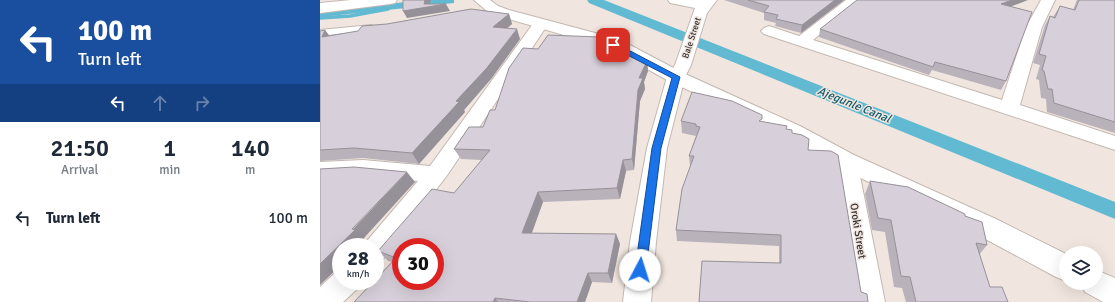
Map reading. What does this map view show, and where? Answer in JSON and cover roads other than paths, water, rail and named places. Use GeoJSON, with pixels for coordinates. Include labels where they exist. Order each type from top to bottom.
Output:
{"type":"FeatureCollection","features":[{"type":"Feature","properties":{"kind":"street"},"geometry":{"type":"LineString","coordinates":[[320,8],[390,0]]}},
{"type":"Feature","properties":{"kind":"street"},"geometry":{"type":"LineString","coordinates":[[674,0],[705,6]]}},
{"type":"Feature","properties":{"kind":"street"},"geometry":{"type":"LineString","coordinates":[[802,41],[837,12],[855,0]]}},
{"type":"Feature","properties":{"kind":"street"},"geometry":{"type":"LineString","coordinates":[[1009,109],[1034,27],[1048,0]]}},
{"type":"Feature","properties":{"kind":"street"},"geometry":{"type":"LineString","coordinates":[[483,6],[540,24],[604,41],[680,71],[846,161],[988,227],[1059,264]]}},
{"type":"Feature","properties":{"kind":"street","name":"Bale Street"},"geometry":{"type":"LineString","coordinates":[[637,302],[643,242],[656,148],[680,71],[705,6]]}},
{"type":"Feature","properties":{"kind":"street"},"geometry":{"type":"LineString","coordinates":[[384,240],[399,223],[435,174],[540,24]]}},
{"type":"Feature","properties":{"kind":"street"},"geometry":{"type":"LineString","coordinates":[[320,35],[388,28]]}},
{"type":"Feature","properties":{"kind":"street"},"geometry":{"type":"LineString","coordinates":[[769,31],[1115,143]]}},
{"type":"Feature","properties":{"kind":"street","name":"Oroki Street"},"geometry":{"type":"LineString","coordinates":[[846,161],[871,302]]}},
{"type":"Feature","properties":{"kind":"street"},"geometry":{"type":"LineString","coordinates":[[320,170],[338,167],[364,167],[435,174]]}},
{"type":"Feature","properties":{"kind":"street"},"geometry":{"type":"LineString","coordinates":[[1103,287],[1115,293]]}},
{"type":"Feature","properties":{"kind":"street"},"geometry":{"type":"LineString","coordinates":[[324,302],[337,290]]}},
{"type":"Feature","properties":{"kind":"water"},"geometry":{"type":"Polygon","coordinates":[[[420,0],[454,0],[454,3],[320,17],[320,13],[420,0]]]}},
{"type":"Feature","properties":{"kind":"waterway","name":"Ajegunle Canal"},"geometry":{"type":"LineString","coordinates":[[593,0],[1115,211]]}},
{"type":"Feature","properties":{"kind":"waterway"},"geometry":{"type":"LineString","coordinates":[[320,18],[350,16],[388,9]]}}]}
